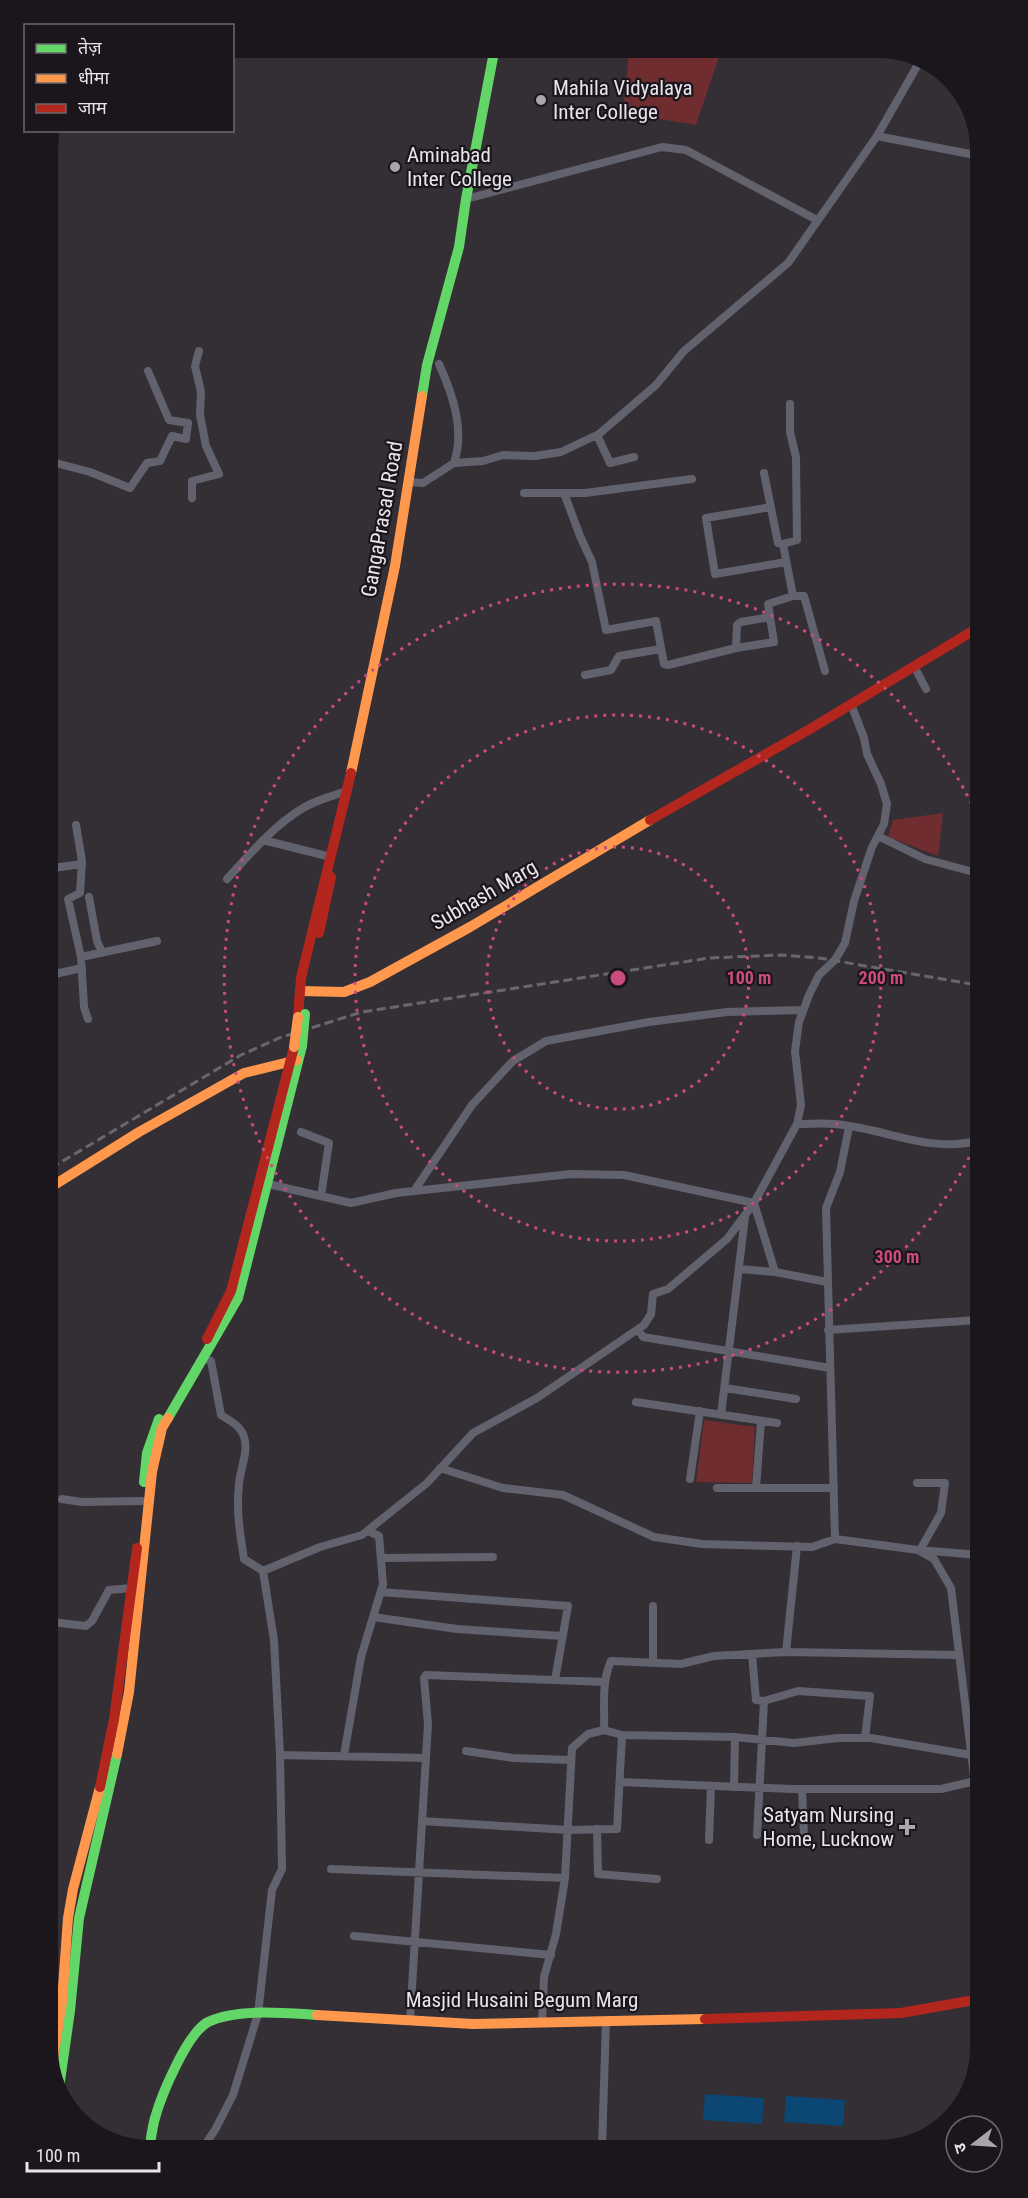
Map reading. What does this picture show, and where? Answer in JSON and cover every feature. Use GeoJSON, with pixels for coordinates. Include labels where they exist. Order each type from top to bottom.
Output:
{"type":"FeatureCollection","features":[{"type":"Feature","properties":{"kind":"street","name":"GangaPrasad Road"},"geometry":{"type":"LineString","coordinates":[[303,990],[324,875],[331,857],[395,566],[427,365],[459,247],[493,59]]}},
{"type":"Feature","properties":{"kind":"street"},"geometry":{"type":"LineString","coordinates":[[409,482],[423,483],[453,463],[483,461],[503,455],[535,456],[561,452],[597,435],[656,385],[684,351],[788,263],[877,136],[917,67]]}},
{"type":"Feature","properties":{"kind":"street"},"geometry":{"type":"LineString","coordinates":[[877,136],[970,154]]}},
{"type":"Feature","properties":{"kind":"street"},"geometry":{"type":"LineString","coordinates":[[466,199],[662,147],[686,150],[817,220]]}},
{"type":"Feature","properties":{"kind":"street"},"geometry":{"type":"LineString","coordinates":[[192,498],[192,481],[219,474],[206,446],[201,422],[201,392],[195,366],[199,351]]}},
{"type":"Feature","properties":{"kind":"street"},"geometry":{"type":"LineString","coordinates":[[439,364],[454,403],[458,433],[457,453],[453,463]]}},
{"type":"Feature","properties":{"kind":"street"},"geometry":{"type":"LineString","coordinates":[[148,371],[169,420],[188,423],[201,422]]}},
{"type":"Feature","properties":{"kind":"street"},"geometry":{"type":"LineString","coordinates":[[764,473],[778,543],[783,544],[796,540],[796,457],[790,432],[790,405]]}},
{"type":"Feature","properties":{"kind":"street"},"geometry":{"type":"LineString","coordinates":[[59,464],[90,472],[130,488],[147,463],[160,461],[172,436],[186,439],[188,423]]}},
{"type":"Feature","properties":{"kind":"street"},"geometry":{"type":"LineString","coordinates":[[597,435],[610,463],[634,457]]}},
{"type":"Feature","properties":{"kind":"street"},"geometry":{"type":"LineString","coordinates":[[524,493],[585,493],[692,479]]}},
{"type":"Feature","properties":{"kind":"street"},"geometry":{"type":"LineString","coordinates":[[564,493],[592,562],[606,630],[656,621],[664,664],[668,665],[736,648],[774,642],[768,604],[793,596],[804,596],[825,671]]}},
{"type":"Feature","properties":{"kind":"street"},"geometry":{"type":"LineString","coordinates":[[771,507],[706,518],[715,573],[786,562]]}},
{"type":"Feature","properties":{"kind":"street"},"geometry":{"type":"LineString","coordinates":[[783,544],[793,596]]}},
{"type":"Feature","properties":{"kind":"street"},"geometry":{"type":"LineString","coordinates":[[736,648],[737,625],[741,622],[770,617]]}},
{"type":"Feature","properties":{"kind":"street","name":"Subhash Marg"},"geometry":{"type":"LineString","coordinates":[[303,990],[344,992],[370,982],[471,927],[970,633]]}},
{"type":"Feature","properties":{"kind":"street"},"geometry":{"type":"LineString","coordinates":[[585,675],[611,670],[620,656],[661,649]]}},
{"type":"Feature","properties":{"kind":"street"},"geometry":{"type":"LineString","coordinates":[[914,666],[926,689]]}},
{"type":"Feature","properties":{"kind":"street"},"geometry":{"type":"LineString","coordinates":[[263,1571],[320,1546],[362,1535],[427,1483],[473,1433],[537,1398],[644,1325],[651,1314],[653,1294],[668,1289],[727,1239],[754,1203],[797,1124],[801,1105],[795,1051],[803,1010],[819,975],[835,960],[845,943],[854,901],[872,847],[884,824],[887,804],[881,784],[867,754],[864,738],[851,704]]}},
{"type":"Feature","properties":{"kind":"street"},"geometry":{"type":"LineString","coordinates":[[227,879],[263,840],[304,807],[346,791]]}},
{"type":"Feature","properties":{"kind":"street"},"geometry":{"type":"LineString","coordinates":[[76,825],[82,864],[80,893],[68,899],[81,957],[84,1007],[88,1019]]}},
{"type":"Feature","properties":{"kind":"street"},"geometry":{"type":"LineString","coordinates":[[878,836],[925,859],[970,871]]}},
{"type":"Feature","properties":{"kind":"street"},"geometry":{"type":"LineString","coordinates":[[263,840],[331,857]]}},
{"type":"Feature","properties":{"kind":"street"},"geometry":{"type":"LineString","coordinates":[[59,867],[82,864]]}},
{"type":"Feature","properties":{"kind":"street"},"geometry":{"type":"LineString","coordinates":[[89,897],[102,952]]}},
{"type":"Feature","properties":{"kind":"street"},"geometry":{"type":"LineString","coordinates":[[81,957],[157,941]]}},
{"type":"Feature","properties":{"kind":"street"},"geometry":{"type":"LineString","coordinates":[[59,973],[82,968]]}},
{"type":"Feature","properties":{"kind":"street"},"geometry":{"type":"LineString","coordinates":[[61,2070],[70,2011],[79,1918],[108,1797],[129,1692],[152,1472],[162,1428],[238,1298],[268,1184],[295,1061],[302,1016],[303,990]]}},
{"type":"Feature","properties":{"kind":"street"},"geometry":{"type":"LineString","coordinates":[[414,1191],[472,1105],[513,1061],[546,1041],[649,1022],[727,1011],[803,1010]]}},
{"type":"Feature","properties":{"kind":"street"},"geometry":{"type":"LineString","coordinates":[[59,1182],[139,1132],[244,1073],[295,1061]]}},
{"type":"Feature","properties":{"kind":"street"},"geometry":{"type":"LineString","coordinates":[[59,2020],[72,1899],[114,1719],[147,1453],[157,1423],[202,1349],[231,1291],[295,1061]]}},
{"type":"Feature","properties":{"kind":"street"},"geometry":{"type":"LineString","coordinates":[[797,1124],[849,1126],[934,1145],[970,1143]]}},
{"type":"Feature","properties":{"kind":"street"},"geometry":{"type":"LineString","coordinates":[[835,1539],[826,1208],[840,1172],[849,1126]]}},
{"type":"Feature","properties":{"kind":"street"},"geometry":{"type":"LineString","coordinates":[[301,1132],[330,1143],[321,1196]]}},
{"type":"Feature","properties":{"kind":"street"},"geometry":{"type":"LineString","coordinates":[[268,1184],[351,1203],[414,1191],[571,1174],[624,1175],[754,1203]]}},
{"type":"Feature","properties":{"kind":"street"},"geometry":{"type":"LineString","coordinates":[[754,1203],[775,1272]]}},
{"type":"Feature","properties":{"kind":"street"},"geometry":{"type":"LineString","coordinates":[[721,1415],[745,1215]]}},
{"type":"Feature","properties":{"kind":"street"},"geometry":{"type":"LineString","coordinates":[[739,1269],[775,1272],[827,1282]]}},
{"type":"Feature","properties":{"kind":"street"},"geometry":{"type":"LineString","coordinates":[[828,1330],[970,1321]]}},
{"type":"Feature","properties":{"kind":"street"},"geometry":{"type":"LineString","coordinates":[[638,1329],[643,1337],[830,1368]]}},
{"type":"Feature","properties":{"kind":"street"},"geometry":{"type":"LineString","coordinates":[[203,1358],[211,1361],[220,1414],[236,1425],[244,1436],[238,1520],[244,1559],[263,1571],[274,1640],[280,1755],[282,1869],[272,1890],[258,2014],[232,2095],[209,2139]]}},
{"type":"Feature","properties":{"kind":"street"},"geometry":{"type":"LineString","coordinates":[[724,1388],[796,1399]]}},
{"type":"Feature","properties":{"kind":"street"},"geometry":{"type":"LineString","coordinates":[[636,1402],[777,1423]]}},
{"type":"Feature","properties":{"kind":"street"},"geometry":{"type":"LineString","coordinates":[[690,1479],[700,1412]]}},
{"type":"Feature","properties":{"kind":"street"},"geometry":{"type":"LineString","coordinates":[[756,1488],[761,1421]]}},
{"type":"Feature","properties":{"kind":"street"},"geometry":{"type":"LineString","coordinates":[[440,1468],[503,1488],[563,1495],[654,1537],[702,1544],[812,1547],[835,1539],[970,1554]]}},
{"type":"Feature","properties":{"kind":"street"},"geometry":{"type":"LineString","coordinates":[[916,1483],[945,1483],[941,1513],[919,1550]]}},
{"type":"Feature","properties":{"kind":"street"},"geometry":{"type":"LineString","coordinates":[[717,1488],[834,1488]]}},
{"type":"Feature","properties":{"kind":"street"},"geometry":{"type":"LineString","coordinates":[[62,1499],[82,1502],[142,1502]]}},
{"type":"Feature","properties":{"kind":"street"},"geometry":{"type":"LineString","coordinates":[[344,1755],[361,1657],[384,1584],[379,1536],[368,1531]]}},
{"type":"Feature","properties":{"kind":"street"},"geometry":{"type":"LineString","coordinates":[[786,1652],[797,1546]]}},
{"type":"Feature","properties":{"kind":"street"},"geometry":{"type":"LineString","coordinates":[[919,1550],[934,1559],[951,1588],[970,1747]]}},
{"type":"Feature","properties":{"kind":"street"},"geometry":{"type":"LineString","coordinates":[[381,1558],[493,1557]]}},
{"type":"Feature","properties":{"kind":"street"},"geometry":{"type":"LineString","coordinates":[[59,1623],[86,1626],[92,1621],[109,1590],[132,1587]]}},
{"type":"Feature","properties":{"kind":"street"},"geometry":{"type":"LineString","coordinates":[[381,1592],[568,1606],[555,1680]]}},
{"type":"Feature","properties":{"kind":"street"},"geometry":{"type":"LineString","coordinates":[[652,1606],[653,1662]]}},
{"type":"Feature","properties":{"kind":"street"},"geometry":{"type":"LineString","coordinates":[[373,1617],[457,1629],[562,1636]]}},
{"type":"Feature","properties":{"kind":"street"},"geometry":{"type":"LineString","coordinates":[[604,1730],[605,1682],[611,1661],[681,1664],[714,1656],[786,1652],[958,1655]]}},
{"type":"Feature","properties":{"kind":"street"},"geometry":{"type":"LineString","coordinates":[[752,1654],[756,1700],[764,1701],[798,1691],[870,1696],[865,1738]]}},
{"type":"Feature","properties":{"kind":"street"},"geometry":{"type":"LineString","coordinates":[[410,2020],[428,1724],[424,1678],[426,1676],[605,1682]]}},
{"type":"Feature","properties":{"kind":"street"},"geometry":{"type":"LineString","coordinates":[[757,1835],[764,1701]]}},
{"type":"Feature","properties":{"kind":"street"},"geometry":{"type":"LineString","coordinates":[[542,2023],[544,1977],[551,1956],[565,1878],[572,1748],[588,1734],[604,1730],[622,1735],[735,1737],[794,1743],[838,1738],[865,1738],[970,1755]]}},
{"type":"Feature","properties":{"kind":"street"},"geometry":{"type":"LineString","coordinates":[[422,1821],[568,1830],[618,1827],[622,1735]]}},
{"type":"Feature","properties":{"kind":"street"},"geometry":{"type":"LineString","coordinates":[[734,1787],[735,1737]]}},
{"type":"Feature","properties":{"kind":"street"},"geometry":{"type":"LineString","coordinates":[[466,1751],[513,1758],[571,1760]]}},
{"type":"Feature","properties":{"kind":"street"},"geometry":{"type":"LineString","coordinates":[[280,1755],[426,1758]]}},
{"type":"Feature","properties":{"kind":"street"},"geometry":{"type":"LineString","coordinates":[[621,1782],[759,1788],[941,1790],[970,1782]]}},
{"type":"Feature","properties":{"kind":"street"},"geometry":{"type":"LineString","coordinates":[[709,1840],[711,1786]]}},
{"type":"Feature","properties":{"kind":"street"},"geometry":{"type":"LineString","coordinates":[[802,1789],[804,1836]]}},
{"type":"Feature","properties":{"kind":"street"},"geometry":{"type":"LineString","coordinates":[[597,1829],[598,1874],[657,1879]]}},
{"type":"Feature","properties":{"kind":"street"},"geometry":{"type":"LineString","coordinates":[[331,1869],[565,1878]]}},
{"type":"Feature","properties":{"kind":"street"},"geometry":{"type":"LineString","coordinates":[[354,1936],[551,1956]]}},
{"type":"Feature","properties":{"kind":"street","name":"Masjid Husaini Begum Marg"},"geometry":{"type":"LineString","coordinates":[[150,2139],[155,2118],[173,2073],[193,2036],[206,2023],[230,2015],[280,2013],[473,2024],[542,2023],[902,2013],[970,2001]]}},
{"type":"Feature","properties":{"kind":"street"},"geometry":{"type":"LineString","coordinates":[[602,2140],[606,2021]]}},
{"type":"Feature","properties":{"kind":"shaded area"},"geometry":{"type":"Polygon","coordinates":[[[628,59],[718,59],[696,125],[623,113],[628,59]]]}},
{"type":"Feature","properties":{"kind":"shaded area"},"geometry":{"type":"Polygon","coordinates":[[[943,813],[938,856],[888,837],[893,820],[943,813]]]}},
{"type":"Feature","properties":{"kind":"shaded area"},"geometry":{"type":"Polygon","coordinates":[[[704,1420],[755,1427],[752,1483],[696,1482],[704,1420]]]}},
{"type":"Feature","properties":{"kind":"water"},"geometry":{"type":"Polygon","coordinates":[[[705,2094],[764,2098],[762,2124],[703,2120],[705,2094]]]}},
{"type":"Feature","properties":{"kind":"water"},"geometry":{"type":"Polygon","coordinates":[[[786,2096],[845,2100],[843,2126],[784,2122],[786,2096]]]}},
{"type":"Feature","properties":{"kind":"railway"},"geometry":{"type":"LineString","coordinates":[[59,1163],[241,1055],[279,1038],[362,1012],[709,958],[781,955],[819,958],[970,984]]}},
{"type":"Feature","properties":{"kind":"traffic: fast"},"geometry":{"type":"LineString","coordinates":[[422,396],[427,365],[459,247],[493,59]]}},
{"type":"Feature","properties":{"kind":"traffic: fast"},"geometry":{"type":"LineString","coordinates":[[302,1046],[305,1014]]}},
{"type":"Feature","properties":{"kind":"traffic: fast"},"geometry":{"type":"LineString","coordinates":[[168,1418],[238,1298],[302,1046]]}},
{"type":"Feature","properties":{"kind":"traffic: fast"},"geometry":{"type":"LineString","coordinates":[[144,1482],[147,1453],[159,1419]]}},
{"type":"Feature","properties":{"kind":"traffic: fast"},"geometry":{"type":"LineString","coordinates":[[61,2071],[79,1918],[117,1754]]}},
{"type":"Feature","properties":{"kind":"traffic: fast"},"geometry":{"type":"LineString","coordinates":[[151,2139],[155,2118],[169,2081],[184,2051],[200,2028],[208,2022],[247,2013],[317,2015]]}},
{"type":"Feature","properties":{"kind":"traffic: slow"},"geometry":{"type":"LineString","coordinates":[[351,773],[395,566],[422,396]]}},
{"type":"Feature","properties":{"kind":"traffic: slow"},"geometry":{"type":"LineString","coordinates":[[300,991],[344,992],[370,982],[470,927],[650,820]]}},
{"type":"Feature","properties":{"kind":"traffic: slow"},"geometry":{"type":"LineString","coordinates":[[294,1047],[298,1017]]}},
{"type":"Feature","properties":{"kind":"traffic: slow"},"geometry":{"type":"LineString","coordinates":[[59,1182],[139,1132],[244,1073],[297,1060]]}},
{"type":"Feature","properties":{"kind":"traffic: slow"},"geometry":{"type":"LineString","coordinates":[[117,1754],[129,1692],[152,1472],[162,1428],[168,1418]]}},
{"type":"Feature","properties":{"kind":"traffic: slow"},"geometry":{"type":"LineString","coordinates":[[59,2020],[68,1918],[73,1889],[100,1787]]}},
{"type":"Feature","properties":{"kind":"traffic: slow"},"geometry":{"type":"LineString","coordinates":[[317,2015],[473,2024],[705,2019]]}},
{"type":"Feature","properties":{"kind":"traffic: jam"},"geometry":{"type":"LineString","coordinates":[[650,820],[810,729],[970,633]]}},
{"type":"Feature","properties":{"kind":"traffic: jam"},"geometry":{"type":"LineString","coordinates":[[298,1017],[301,978],[351,773]]}},
{"type":"Feature","properties":{"kind":"traffic: jam"},"geometry":{"type":"LineString","coordinates":[[319,933],[331,877]]}},
{"type":"Feature","properties":{"kind":"traffic: jam"},"geometry":{"type":"LineString","coordinates":[[207,1339],[231,1291],[294,1047]]}},
{"type":"Feature","properties":{"kind":"traffic: jam"},"geometry":{"type":"LineString","coordinates":[[100,1787],[114,1719],[137,1548]]}},
{"type":"Feature","properties":{"kind":"traffic: jam"},"geometry":{"type":"LineString","coordinates":[[705,2019],[901,2013],[970,2001]]}},
{"type":"Feature","properties":{"kind":"place","name":"Mahila Vidyalaya Inter College"},"geometry":{"type":"Point","coordinates":[541,100]}},
{"type":"Feature","properties":{"kind":"place","name":"Aminabad Inter College"},"geometry":{"type":"Point","coordinates":[395,167]}},
{"type":"Feature","properties":{"kind":"place","name":"Satyam Nursing Home, Lucknow"},"geometry":{"type":"Point","coordinates":[907,1827]}}]}
